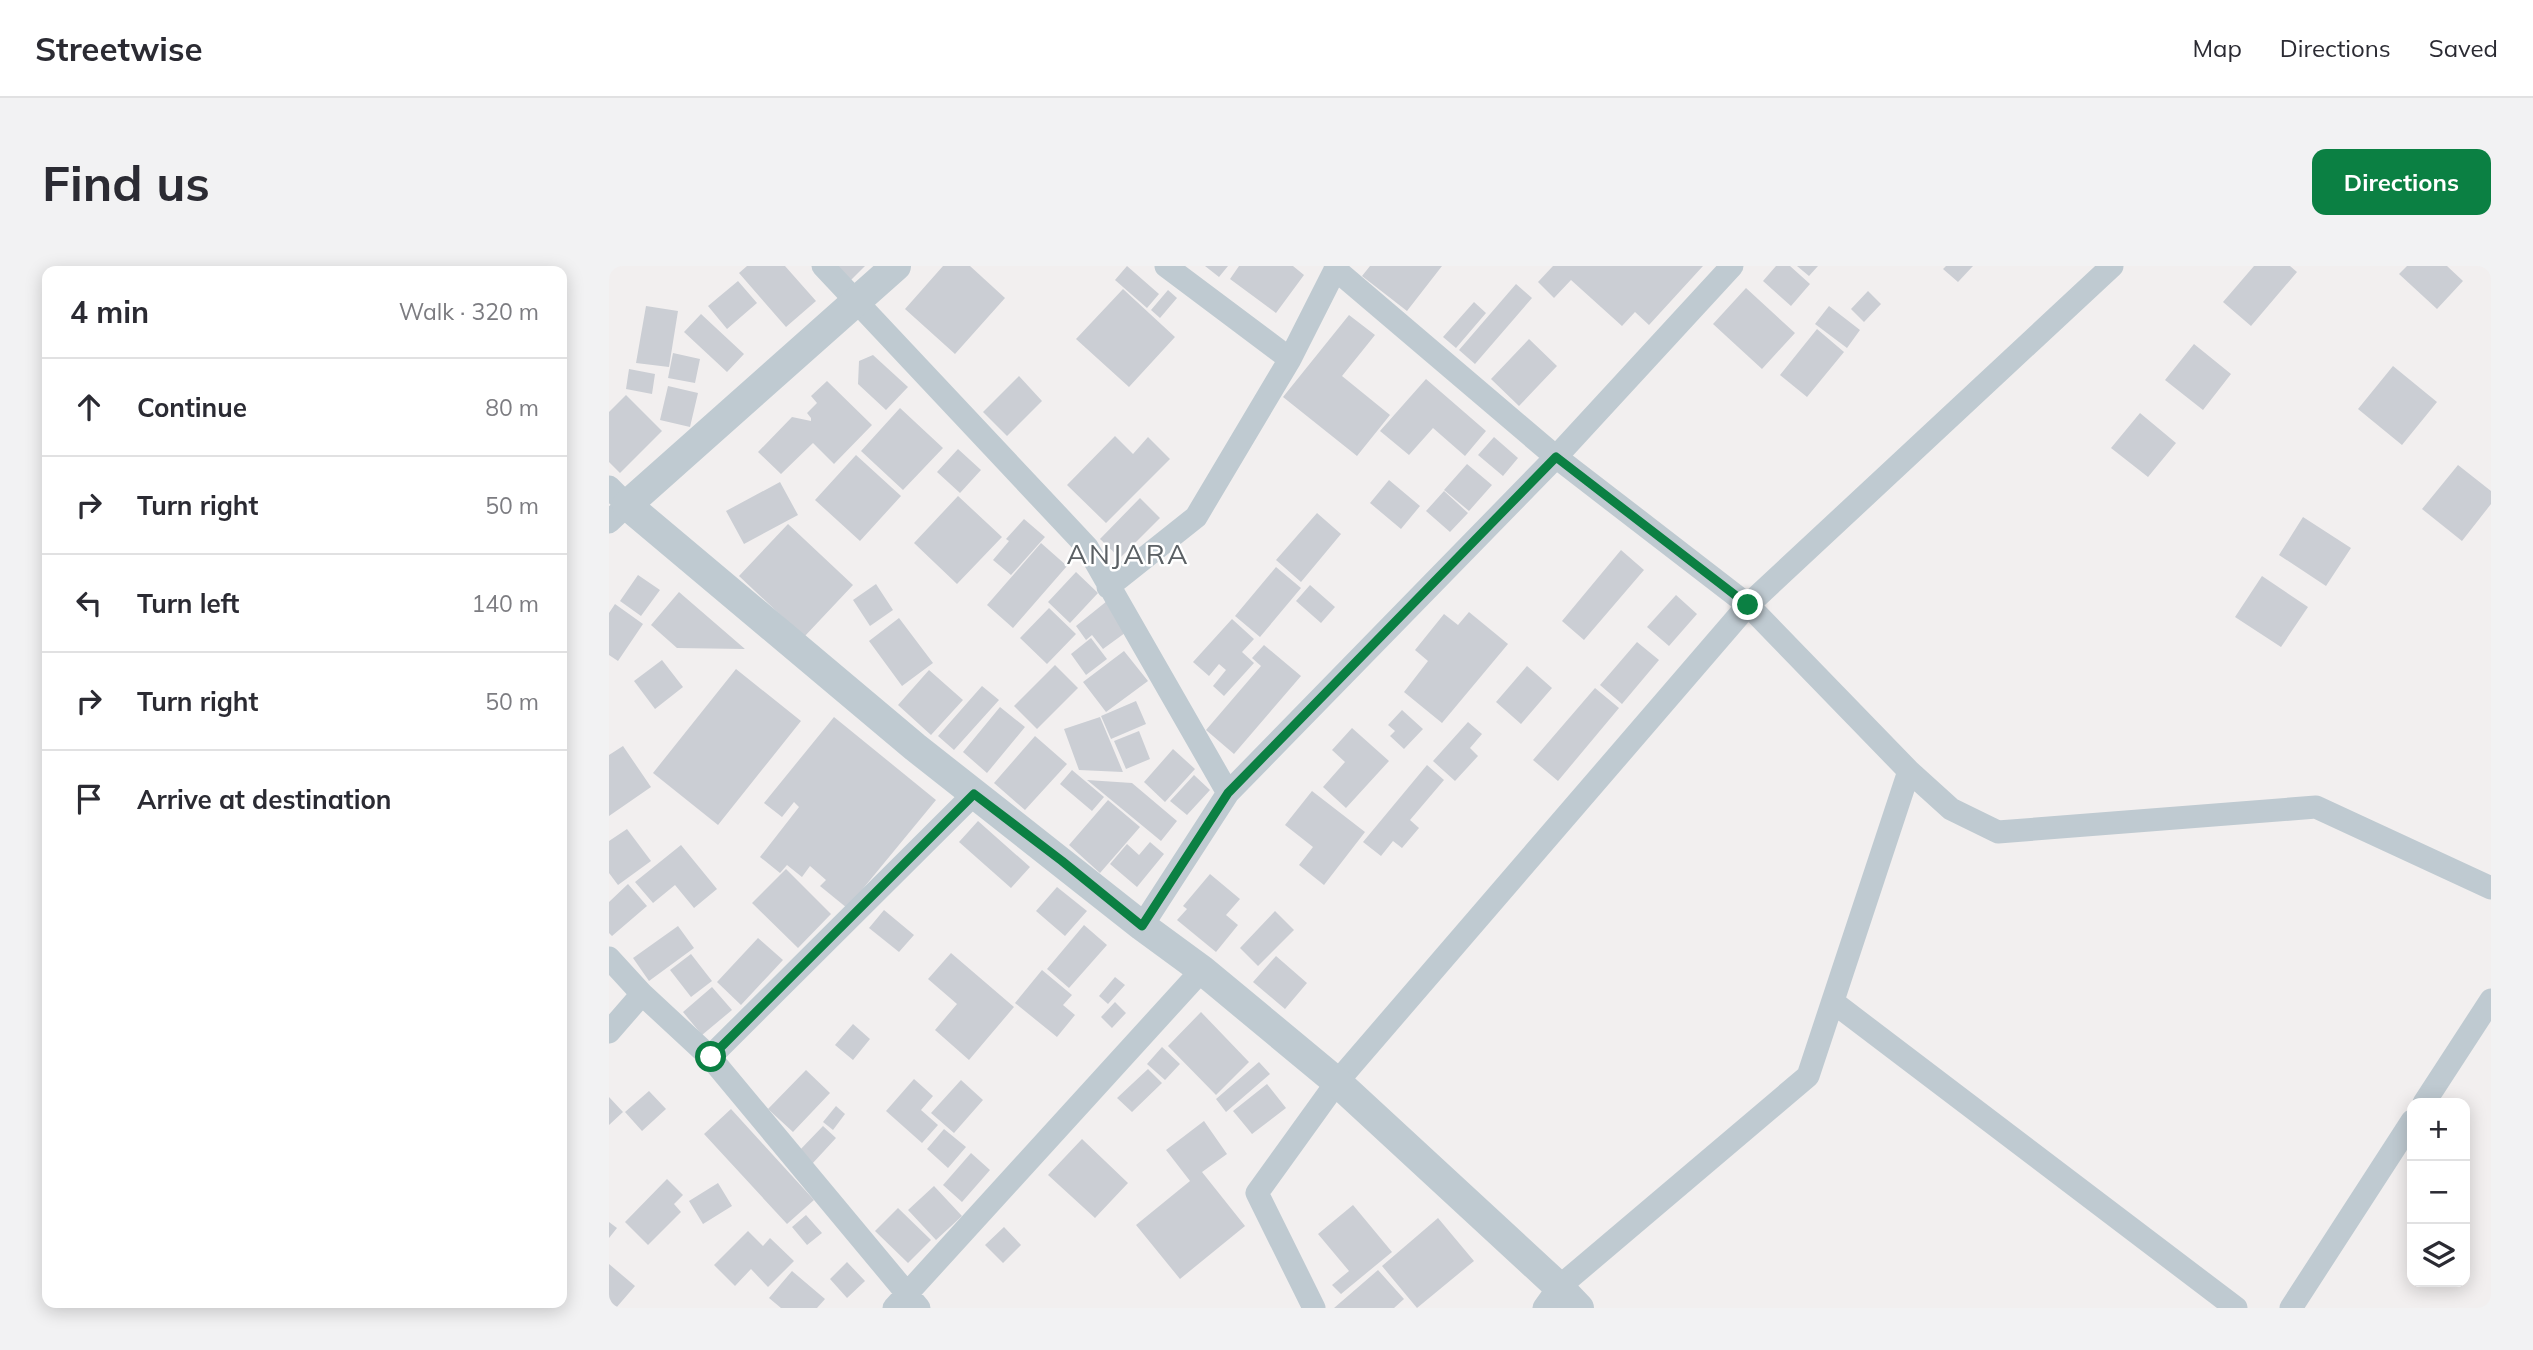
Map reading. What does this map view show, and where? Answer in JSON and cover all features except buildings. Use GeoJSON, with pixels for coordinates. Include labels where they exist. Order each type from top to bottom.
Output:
{"type":"FeatureCollection","features":[{"type":"Feature","properties":{"kind":"street"},"geometry":{"type":"LineString","coordinates":[[823,266],[1087,547],[1228,793]]}},
{"type":"Feature","properties":{"kind":"street"},"geometry":{"type":"LineString","coordinates":[[896,266],[615,505],[974,794],[1202,970],[1337,1082],[1551,1297],[1579,1308]]}},
{"type":"Feature","properties":{"kind":"street"},"geometry":{"type":"LineString","coordinates":[[1166,266],[1290,359]]}},
{"type":"Feature","properties":{"kind":"street"},"geometry":{"type":"LineString","coordinates":[[1142,926],[1228,793],[1556,457],[1732,266]]}},
{"type":"Feature","properties":{"kind":"street"},"geometry":{"type":"LineString","coordinates":[[1314,1308],[1257,1193],[1337,1082],[1748,605],[2112,266]]}},
{"type":"Feature","properties":{"kind":"street"},"geometry":{"type":"LineString","coordinates":[[1108,587],[1196,517],[1290,359],[1336,267],[1556,457],[1748,605],[1909,771],[1951,809],[1998,832],[2316,807],[2491,888]]}},
{"type":"Feature","properties":{"kind":"street"},"geometry":{"type":"LineString","coordinates":[[1551,1297],[1808,1076],[1909,771]]}},
{"type":"Feature","properties":{"kind":"street"},"geometry":{"type":"LineString","coordinates":[[711,1057],[974,794]]}},
{"type":"Feature","properties":{"kind":"street"},"geometry":{"type":"LineString","coordinates":[[609,958],[642,994],[711,1057],[906,1304],[1202,970]]}},
{"type":"Feature","properties":{"kind":"street"},"geometry":{"type":"LineString","coordinates":[[609,1032],[642,994]]}},
{"type":"Feature","properties":{"kind":"street"},"geometry":{"type":"LineString","coordinates":[[2427,1098],[2491,1000]]}},
{"type":"Feature","properties":{"kind":"street"},"geometry":{"type":"LineString","coordinates":[[1833,1002],[2236,1308]]}},
{"type":"Feature","properties":{"kind":"street"},"geometry":{"type":"LineString","coordinates":[[2291,1308],[2407,1130]]}},
{"type":"Feature","properties":{"kind":"district","name":"ANJARA"},"geometry":{"type":"Point","coordinates":[1128,553]}},
{"type":"Feature","properties":{"kind":"route"},"geometry":{"type":"LineString","coordinates":[[711,1057],[974,794],[1142,926],[1228,793],[1556,457],[1748,605]]}}]}
